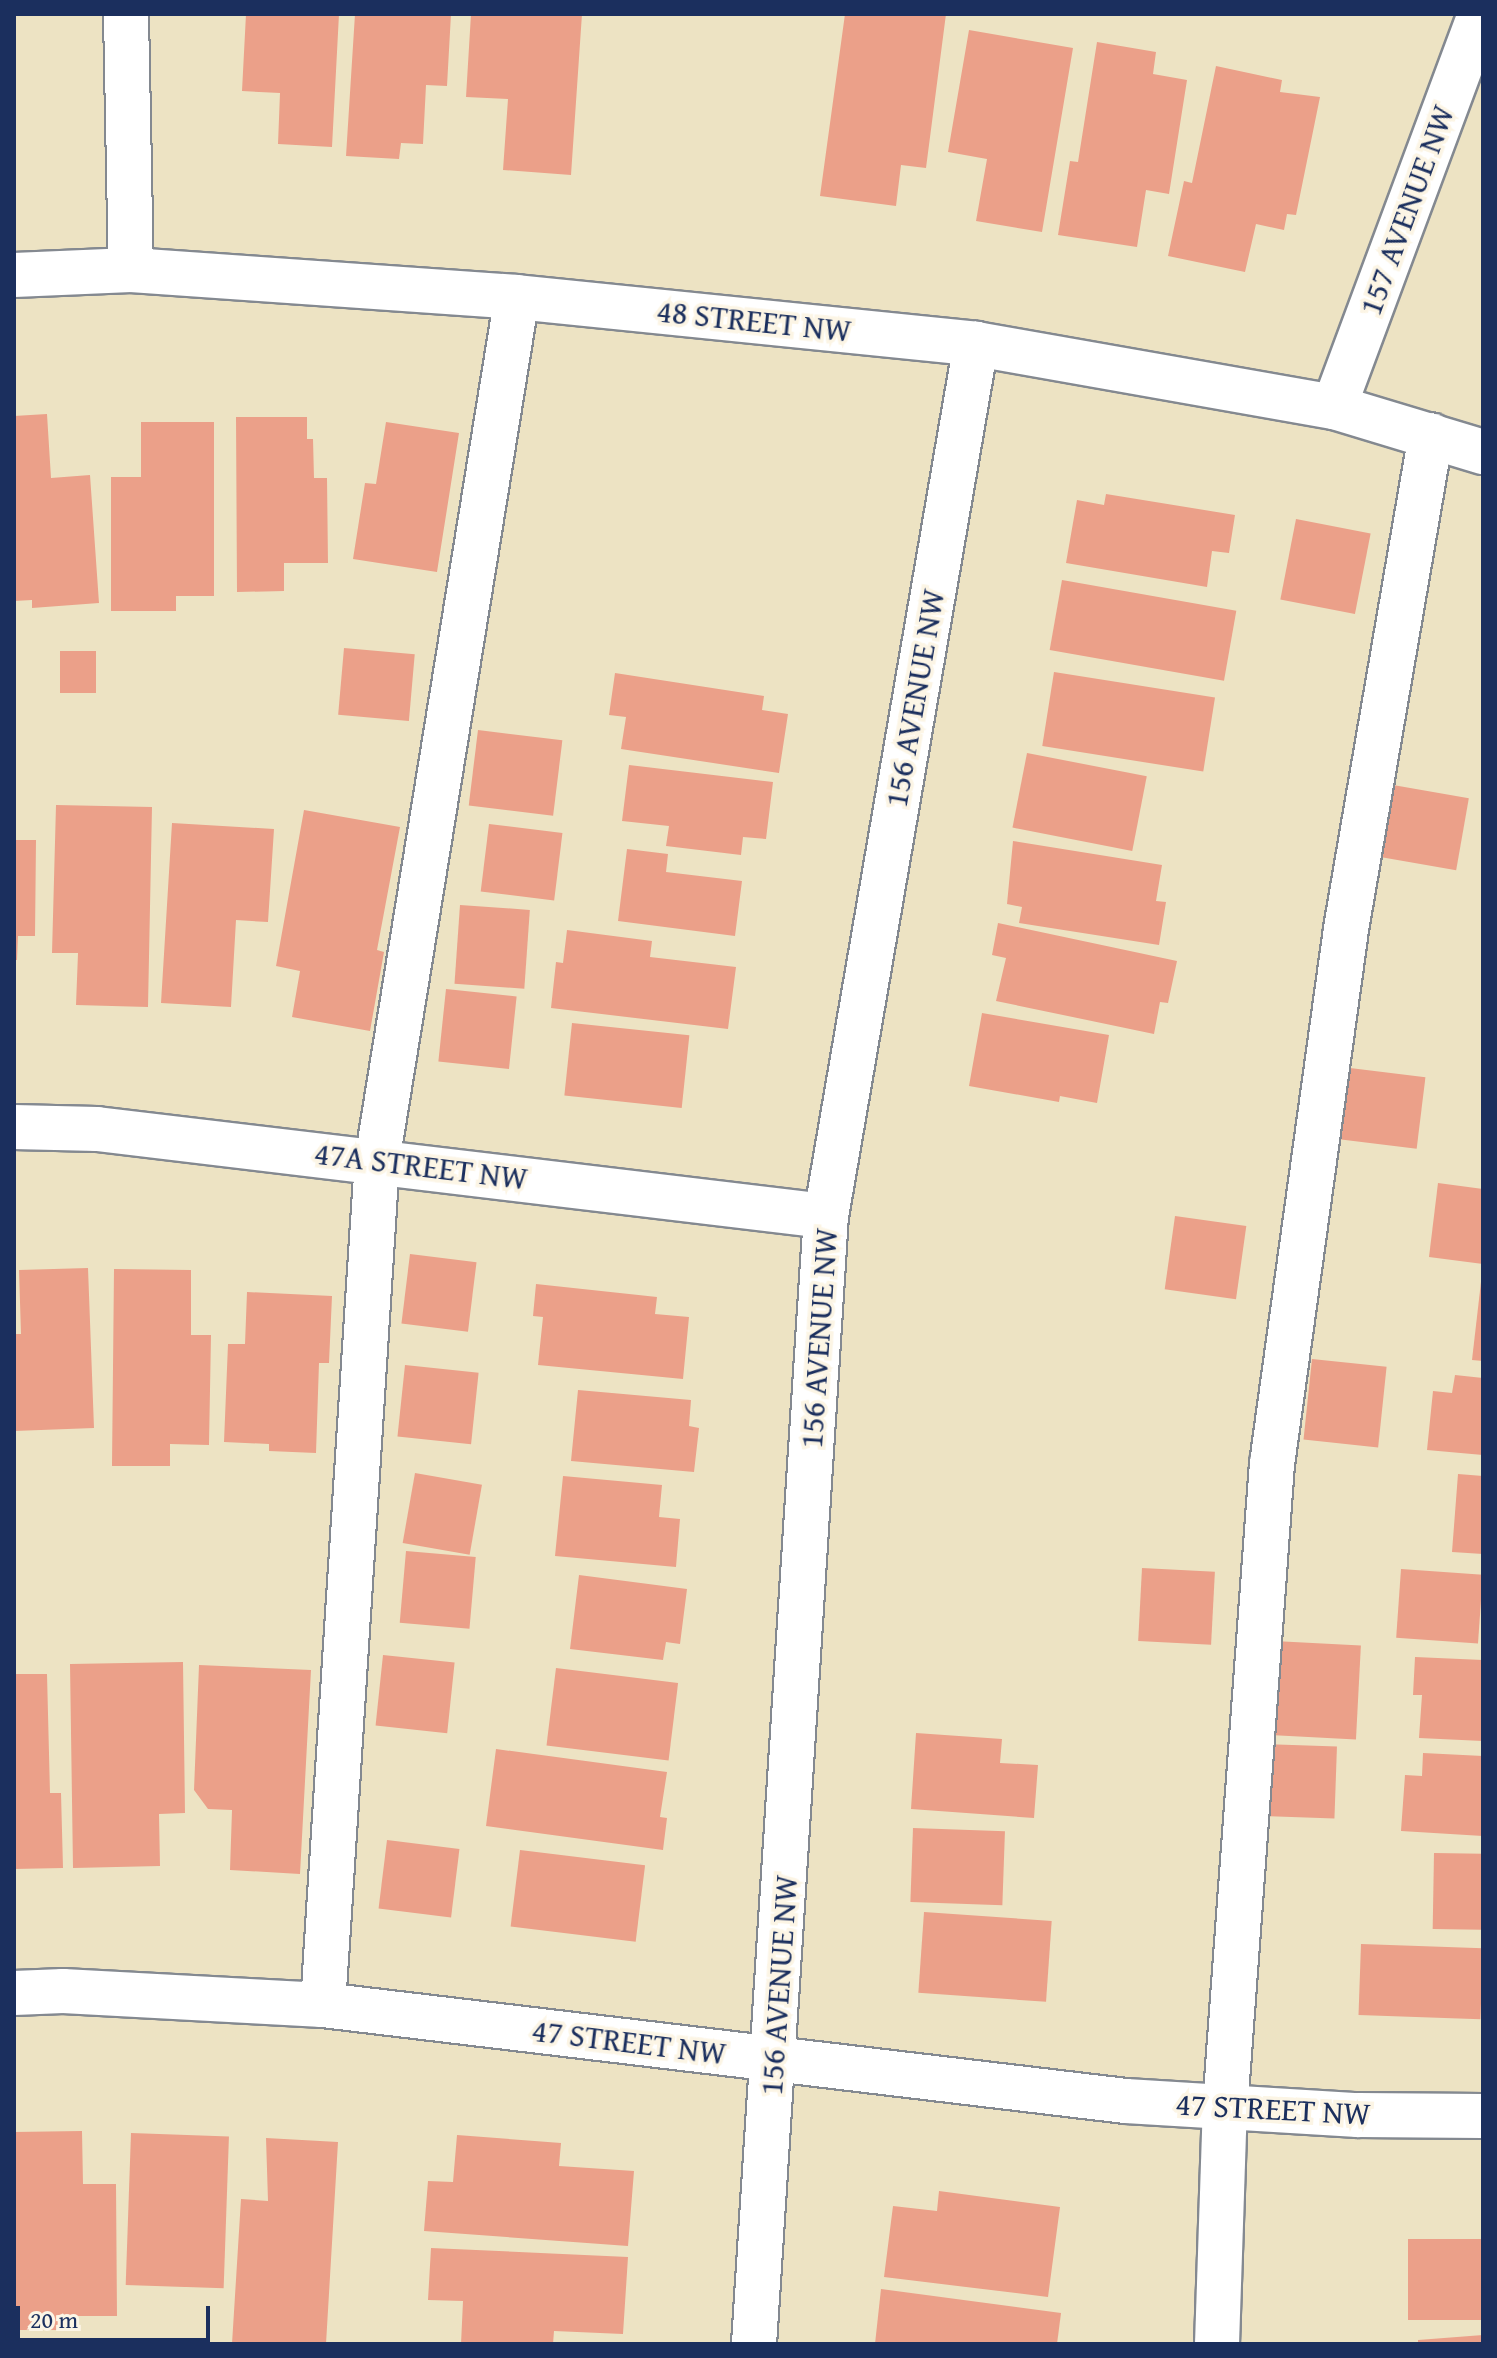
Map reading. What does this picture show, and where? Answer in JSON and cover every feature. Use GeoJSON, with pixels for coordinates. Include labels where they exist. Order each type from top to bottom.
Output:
{"type":"FeatureCollection","features":[{"type":"Feature","properties":{"kind":"street"},"geometry":{"type":"LineString","coordinates":[[126,14],[131,270]]}},
{"type":"Feature","properties":{"kind":"street","name":"157 AVENUE NW"},"geometry":{"type":"LineString","coordinates":[[1334,407],[1480,14]]}},
{"type":"Feature","properties":{"kind":"street","name":"48 STREET NW"},"geometry":{"type":"LineString","coordinates":[[14,275],[131,270],[517,297],[976,344],[1334,407],[1483,452]]}},
{"type":"Feature","properties":{"kind":"street"},"geometry":{"type":"LineString","coordinates":[[323,2005],[377,1161],[517,297]]}},
{"type":"Feature","properties":{"kind":"street","name":"156 AVENUE NW"},"geometry":{"type":"LineString","coordinates":[[754,2344],[826,1216],[976,344]]}},
{"type":"Feature","properties":{"kind":"street"},"geometry":{"type":"LineString","coordinates":[[1217,2344],[1225,2108],[1272,1464],[1346,929],[1431,435]]}},
{"type":"Feature","properties":{"kind":"street","name":"47A STREET NW"},"geometry":{"type":"LineString","coordinates":[[14,1127],[97,1129],[826,1216]]}},
{"type":"Feature","properties":{"kind":"street","name":"47 STREET NW"},"geometry":{"type":"LineString","coordinates":[[14,1993],[63,1991],[323,2005],[774,2060],[1225,2108],[1483,2116]]}},
{"type":"Feature","properties":{"kind":"building"},"geometry":{"type":"Polygon","coordinates":[[[246,14],[339,14],[332,147],[278,144],[280,93],[242,91],[246,14]]]}},
{"type":"Feature","properties":{"kind":"building"},"geometry":{"type":"Polygon","coordinates":[[[355,14],[451,14],[447,86],[426,85],[423,144],[401,143],[399,159],[346,156],[355,14]]]}},
{"type":"Feature","properties":{"kind":"building"},"geometry":{"type":"Polygon","coordinates":[[[471,14],[582,14],[571,175],[503,170],[508,99],[466,97],[471,14]]]}},
{"type":"Feature","properties":{"kind":"building"},"geometry":{"type":"Polygon","coordinates":[[[845,14],[946,14],[926,168],[901,165],[896,206],[820,196],[845,14]]]}},
{"type":"Feature","properties":{"kind":"building"},"geometry":{"type":"Polygon","coordinates":[[[969,30],[1073,48],[1042,232],[976,221],[987,159],[948,152],[969,30]]]}},
{"type":"Feature","properties":{"kind":"building"},"geometry":{"type":"Polygon","coordinates":[[[1097,42],[1156,52],[1153,74],[1187,80],[1169,194],[1146,190],[1137,247],[1058,235],[1070,161],[1078,162],[1097,42]]]}},
{"type":"Feature","properties":{"kind":"building"},"geometry":{"type":"Polygon","coordinates":[[[1216,66],[1282,80],[1280,92],[1320,97],[1296,215],[1287,214],[1284,230],[1256,224],[1245,272],[1168,256],[1184,181],[1192,183],[1216,66]]]}},
{"type":"Feature","properties":{"kind":"building"},"geometry":{"type":"Polygon","coordinates":[[[47,414],[51,478],[90,475],[99,603],[32,608],[32,600],[14,601],[14,416],[47,414]]]}},
{"type":"Feature","properties":{"kind":"building"},"geometry":{"type":"Polygon","coordinates":[[[236,417],[307,417],[307,439],[313,439],[314,478],[327,478],[328,563],[284,563],[284,591],[237,592],[236,417]]]}},
{"type":"Feature","properties":{"kind":"building"},"geometry":{"type":"Polygon","coordinates":[[[141,422],[214,422],[214,596],[176,596],[176,611],[111,611],[111,477],[141,477],[141,422]]]}},
{"type":"Feature","properties":{"kind":"building"},"geometry":{"type":"Polygon","coordinates":[[[386,422],[459,433],[437,572],[353,559],[365,483],[376,484],[386,422]]]}},
{"type":"Feature","properties":{"kind":"building"},"geometry":{"type":"Polygon","coordinates":[[[1106,494],[1235,515],[1229,553],[1212,551],[1207,587],[1066,563],[1077,500],[1104,505],[1106,494]]]}},
{"type":"Feature","properties":{"kind":"building"},"geometry":{"type":"Polygon","coordinates":[[[1296,519],[1371,534],[1355,614],[1280,599],[1296,519]]]}},
{"type":"Feature","properties":{"kind":"building"},"geometry":{"type":"Polygon","coordinates":[[[1062,580],[1236,611],[1224,681],[1050,650],[1062,580]]]}},
{"type":"Feature","properties":{"kind":"building"},"geometry":{"type":"Polygon","coordinates":[[[344,648],[415,654],[409,721],[338,715],[344,648]]]}},
{"type":"Feature","properties":{"kind":"building"},"geometry":{"type":"Polygon","coordinates":[[[60,651],[96,651],[96,693],[60,693],[60,651]]]}},
{"type":"Feature","properties":{"kind":"building"},"geometry":{"type":"Polygon","coordinates":[[[1054,672],[1215,697],[1203,772],[1042,746],[1054,672]]]}},
{"type":"Feature","properties":{"kind":"building"},"geometry":{"type":"Polygon","coordinates":[[[615,673],[764,696],[762,710],[788,714],[779,773],[621,749],[626,717],[609,715],[615,673]]]}},
{"type":"Feature","properties":{"kind":"building"},"geometry":{"type":"Polygon","coordinates":[[[478,730],[562,740],[553,816],[469,805],[478,730]]]}},
{"type":"Feature","properties":{"kind":"building"},"geometry":{"type":"Polygon","coordinates":[[[1027,753],[1147,776],[1132,851],[1012,828],[1027,753]]]}},
{"type":"Feature","properties":{"kind":"building"},"geometry":{"type":"Polygon","coordinates":[[[629,765],[773,782],[766,839],[743,837],[741,855],[666,846],[669,826],[622,821],[629,765]]]}},
{"type":"Feature","properties":{"kind":"building"},"geometry":{"type":"Polygon","coordinates":[[[1393,785],[1469,798],[1456,870],[1380,857],[1393,785]]]}},
{"type":"Feature","properties":{"kind":"building"},"geometry":{"type":"Polygon","coordinates":[[[56,805],[152,807],[148,1007],[76,1005],[78,953],[52,953],[56,805]]]}},
{"type":"Feature","properties":{"kind":"building"},"geometry":{"type":"Polygon","coordinates":[[[304,810],[400,827],[377,950],[384,952],[370,1031],[292,1017],[300,971],[276,966],[304,810]]]}},
{"type":"Feature","properties":{"kind":"building"},"geometry":{"type":"Polygon","coordinates":[[[172,823],[274,829],[268,922],[236,920],[231,1007],[161,1003],[172,823]]]}},
{"type":"Feature","properties":{"kind":"building"},"geometry":{"type":"Polygon","coordinates":[[[489,824],[562,833],[554,901],[481,891],[489,824]]]}},
{"type":"Feature","properties":{"kind":"building"},"geometry":{"type":"Polygon","coordinates":[[[14,840],[36,840],[35,936],[18,936],[17,960],[14,960],[14,840]]]}},
{"type":"Feature","properties":{"kind":"building"},"geometry":{"type":"Polygon","coordinates":[[[1013,841],[1162,865],[1156,901],[1166,902],[1159,945],[1019,923],[1022,907],[1007,904],[1013,841]]]}},
{"type":"Feature","properties":{"kind":"building"},"geometry":{"type":"Polygon","coordinates":[[[627,849],[668,854],[666,872],[742,881],[735,936],[618,921],[627,849]]]}},
{"type":"Feature","properties":{"kind":"building"},"geometry":{"type":"Polygon","coordinates":[[[460,905],[530,910],[524,989],[454,984],[460,905]]]}},
{"type":"Feature","properties":{"kind":"building"},"geometry":{"type":"Polygon","coordinates":[[[998,923],[1177,961],[1168,1003],[1160,1002],[1154,1034],[996,1001],[1006,958],[992,955],[998,923]]]}},
{"type":"Feature","properties":{"kind":"building"},"geometry":{"type":"Polygon","coordinates":[[[567,930],[652,941],[650,957],[736,967],[728,1029],[551,1008],[556,962],[563,963],[567,930]]]}},
{"type":"Feature","properties":{"kind":"building"},"geometry":{"type":"Polygon","coordinates":[[[446,989],[517,996],[509,1069],[438,1062],[446,989]]]}},
{"type":"Feature","properties":{"kind":"building"},"geometry":{"type":"Polygon","coordinates":[[[982,1013],[1109,1035],[1097,1103],[1060,1096],[1059,1102],[969,1086],[982,1013]]]}},
{"type":"Feature","properties":{"kind":"building"},"geometry":{"type":"Polygon","coordinates":[[[572,1023],[689,1035],[682,1108],[564,1096],[572,1023]]]}},
{"type":"Feature","properties":{"kind":"building"},"geometry":{"type":"Polygon","coordinates":[[[1350,1068],[1425,1077],[1417,1149],[1341,1139],[1350,1068]]]}},
{"type":"Feature","properties":{"kind":"building"},"geometry":{"type":"Polygon","coordinates":[[[1438,1183],[1483,1189],[1483,1264],[1429,1257],[1438,1183]]]}},
{"type":"Feature","properties":{"kind":"building"},"geometry":{"type":"Polygon","coordinates":[[[1175,1216],[1246,1226],[1236,1299],[1165,1289],[1175,1216]]]}},
{"type":"Feature","properties":{"kind":"building"},"geometry":{"type":"Polygon","coordinates":[[[410,1254],[477,1262],[468,1332],[401,1323],[410,1254]]]}},
{"type":"Feature","properties":{"kind":"building"},"geometry":{"type":"Polygon","coordinates":[[[88,1268],[94,1428],[14,1431],[14,1334],[21,1334],[19,1270],[88,1268]]]}},
{"type":"Feature","properties":{"kind":"building"},"geometry":{"type":"Polygon","coordinates":[[[114,1269],[191,1270],[191,1335],[211,1335],[209,1445],[170,1444],[170,1466],[112,1466],[114,1269]]]}},
{"type":"Feature","properties":{"kind":"building"},"geometry":{"type":"Polygon","coordinates":[[[1483,1282],[1483,1361],[1472,1360],[1483,1282]]]}},
{"type":"Feature","properties":{"kind":"building"},"geometry":{"type":"Polygon","coordinates":[[[536,1284],[657,1297],[655,1314],[689,1317],[683,1379],[538,1365],[543,1317],[533,1316],[536,1284]]]}},
{"type":"Feature","properties":{"kind":"building"},"geometry":{"type":"Polygon","coordinates":[[[247,1292],[332,1296],[329,1363],[319,1363],[316,1453],[269,1451],[269,1444],[224,1442],[228,1344],[245,1344],[247,1292]]]}},
{"type":"Feature","properties":{"kind":"building"},"geometry":{"type":"Polygon","coordinates":[[[1312,1359],[1387,1367],[1378,1447],[1304,1440],[1312,1359]]]}},
{"type":"Feature","properties":{"kind":"building"},"geometry":{"type":"Polygon","coordinates":[[[405,1365],[479,1373],[471,1444],[397,1437],[405,1365]]]}},
{"type":"Feature","properties":{"kind":"building"},"geometry":{"type":"Polygon","coordinates":[[[1455,1375],[1483,1378],[1483,1455],[1427,1450],[1433,1391],[1452,1393],[1455,1375]]]}},
{"type":"Feature","properties":{"kind":"building"},"geometry":{"type":"Polygon","coordinates":[[[578,1390],[691,1400],[689,1426],[699,1428],[694,1472],[571,1461],[578,1390]]]}},
{"type":"Feature","properties":{"kind":"building"},"geometry":{"type":"Polygon","coordinates":[[[415,1473],[482,1485],[470,1555],[403,1543],[415,1473]]]}},
{"type":"Feature","properties":{"kind":"building"},"geometry":{"type":"Polygon","coordinates":[[[1458,1474],[1483,1476],[1483,1554],[1452,1552],[1458,1474]]]}},
{"type":"Feature","properties":{"kind":"building"},"geometry":{"type":"Polygon","coordinates":[[[563,1476],[662,1485],[659,1517],[680,1519],[676,1567],[555,1556],[563,1476]]]}},
{"type":"Feature","properties":{"kind":"building"},"geometry":{"type":"Polygon","coordinates":[[[406,1551],[476,1557],[469,1629],[400,1623],[406,1551]]]}},
{"type":"Feature","properties":{"kind":"building"},"geometry":{"type":"Polygon","coordinates":[[[1142,1568],[1215,1572],[1211,1645],[1138,1641],[1142,1568]]]}},
{"type":"Feature","properties":{"kind":"building"},"geometry":{"type":"Polygon","coordinates":[[[1401,1569],[1483,1575],[1478,1644],[1396,1638],[1401,1569]]]}},
{"type":"Feature","properties":{"kind":"building"},"geometry":{"type":"Polygon","coordinates":[[[579,1575],[687,1589],[680,1644],[666,1642],[663,1660],[570,1649],[579,1575]]]}},
{"type":"Feature","properties":{"kind":"building"},"geometry":{"type":"Polygon","coordinates":[[[1274,1641],[1361,1646],[1356,1739],[1269,1735],[1274,1641]]]}},
{"type":"Feature","properties":{"kind":"building"},"geometry":{"type":"Polygon","coordinates":[[[383,1655],[455,1663],[447,1733],[376,1726],[383,1655]]]}},
{"type":"Feature","properties":{"kind":"building"},"geometry":{"type":"Polygon","coordinates":[[[1415,1657],[1483,1660],[1483,1741],[1419,1738],[1422,1695],[1413,1695],[1415,1657]]]}},
{"type":"Feature","properties":{"kind":"building"},"geometry":{"type":"Polygon","coordinates":[[[183,1662],[185,1813],[159,1814],[160,1866],[73,1868],[70,1664],[183,1662]]]}},
{"type":"Feature","properties":{"kind":"building"},"geometry":{"type":"Polygon","coordinates":[[[199,1665],[311,1670],[300,1874],[230,1870],[232,1810],[208,1809],[194,1790],[199,1665]]]}},
{"type":"Feature","properties":{"kind":"building"},"geometry":{"type":"Polygon","coordinates":[[[556,1668],[678,1683],[669,1760],[546,1745],[556,1668]]]}},
{"type":"Feature","properties":{"kind":"building"},"geometry":{"type":"Polygon","coordinates":[[[14,1674],[47,1674],[50,1793],[61,1793],[63,1868],[14,1869],[14,1674]]]}},
{"type":"Feature","properties":{"kind":"building"},"geometry":{"type":"Polygon","coordinates":[[[916,1733],[1002,1739],[1000,1763],[1038,1765],[1034,1818],[911,1809],[916,1733]]]}},
{"type":"Feature","properties":{"kind":"building"},"geometry":{"type":"Polygon","coordinates":[[[1262,1744],[1337,1747],[1334,1819],[1259,1816],[1262,1744]]]}},
{"type":"Feature","properties":{"kind":"building"},"geometry":{"type":"Polygon","coordinates":[[[496,1749],[667,1772],[660,1817],[667,1818],[663,1850],[486,1826],[496,1749]]]}},
{"type":"Feature","properties":{"kind":"building"},"geometry":{"type":"Polygon","coordinates":[[[1423,1753],[1483,1756],[1483,1836],[1401,1831],[1405,1775],[1422,1776],[1423,1753]]]}},
{"type":"Feature","properties":{"kind":"building"},"geometry":{"type":"Polygon","coordinates":[[[913,1828],[1005,1831],[1002,1905],[910,1902],[913,1828]]]}},
{"type":"Feature","properties":{"kind":"building"},"geometry":{"type":"Polygon","coordinates":[[[387,1840],[459,1849],[451,1917],[379,1908],[387,1840]]]}},
{"type":"Feature","properties":{"kind":"building"},"geometry":{"type":"Polygon","coordinates":[[[520,1850],[645,1865],[636,1942],[511,1926],[520,1850]]]}},
{"type":"Feature","properties":{"kind":"building"},"geometry":{"type":"Polygon","coordinates":[[[1434,1853],[1483,1854],[1482,1930],[1433,1929],[1434,1853]]]}},
{"type":"Feature","properties":{"kind":"building"},"geometry":{"type":"Polygon","coordinates":[[[924,1912],[1052,1921],[1046,2002],[918,1993],[924,1912]]]}},
{"type":"Feature","properties":{"kind":"building"},"geometry":{"type":"Polygon","coordinates":[[[1361,1944],[1483,1948],[1480,2019],[1359,2015],[1361,1944]]]}},
{"type":"Feature","properties":{"kind":"building"},"geometry":{"type":"Polygon","coordinates":[[[82,2131],[83,2184],[116,2184],[117,2316],[70,2316],[69,2330],[15,2330],[14,2132],[82,2131]]]}},
{"type":"Feature","properties":{"kind":"building"},"geometry":{"type":"Polygon","coordinates":[[[131,2133],[229,2136],[224,2288],[126,2285],[131,2133]]]}},
{"type":"Feature","properties":{"kind":"building"},"geometry":{"type":"Polygon","coordinates":[[[457,2135],[561,2143],[559,2166],[634,2171],[628,2246],[424,2231],[428,2181],[453,2182],[457,2135]]]}},
{"type":"Feature","properties":{"kind":"building"},"geometry":{"type":"Polygon","coordinates":[[[266,2138],[338,2142],[326,2344],[232,2344],[241,2199],[268,2201],[266,2138]]]}},
{"type":"Feature","properties":{"kind":"building"},"geometry":{"type":"Polygon","coordinates":[[[939,2191],[1060,2207],[1048,2297],[884,2277],[893,2206],[937,2211],[939,2191]]]}},
{"type":"Feature","properties":{"kind":"building"},"geometry":{"type":"Polygon","coordinates":[[[1408,2239],[1483,2239],[1483,2320],[1408,2320],[1408,2239]]]}},
{"type":"Feature","properties":{"kind":"building"},"geometry":{"type":"Polygon","coordinates":[[[431,2248],[628,2257],[623,2334],[554,2331],[553,2344],[461,2344],[463,2301],[428,2300],[431,2248]]]}},
{"type":"Feature","properties":{"kind":"building"},"geometry":{"type":"Polygon","coordinates":[[[881,2289],[1061,2313],[1057,2344],[875,2344],[881,2289]]]}},
{"type":"Feature","properties":{"kind":"building"},"geometry":{"type":"Polygon","coordinates":[[[1483,2335],[1483,2344],[1418,2344],[1418,2340],[1483,2335]]]}}]}
